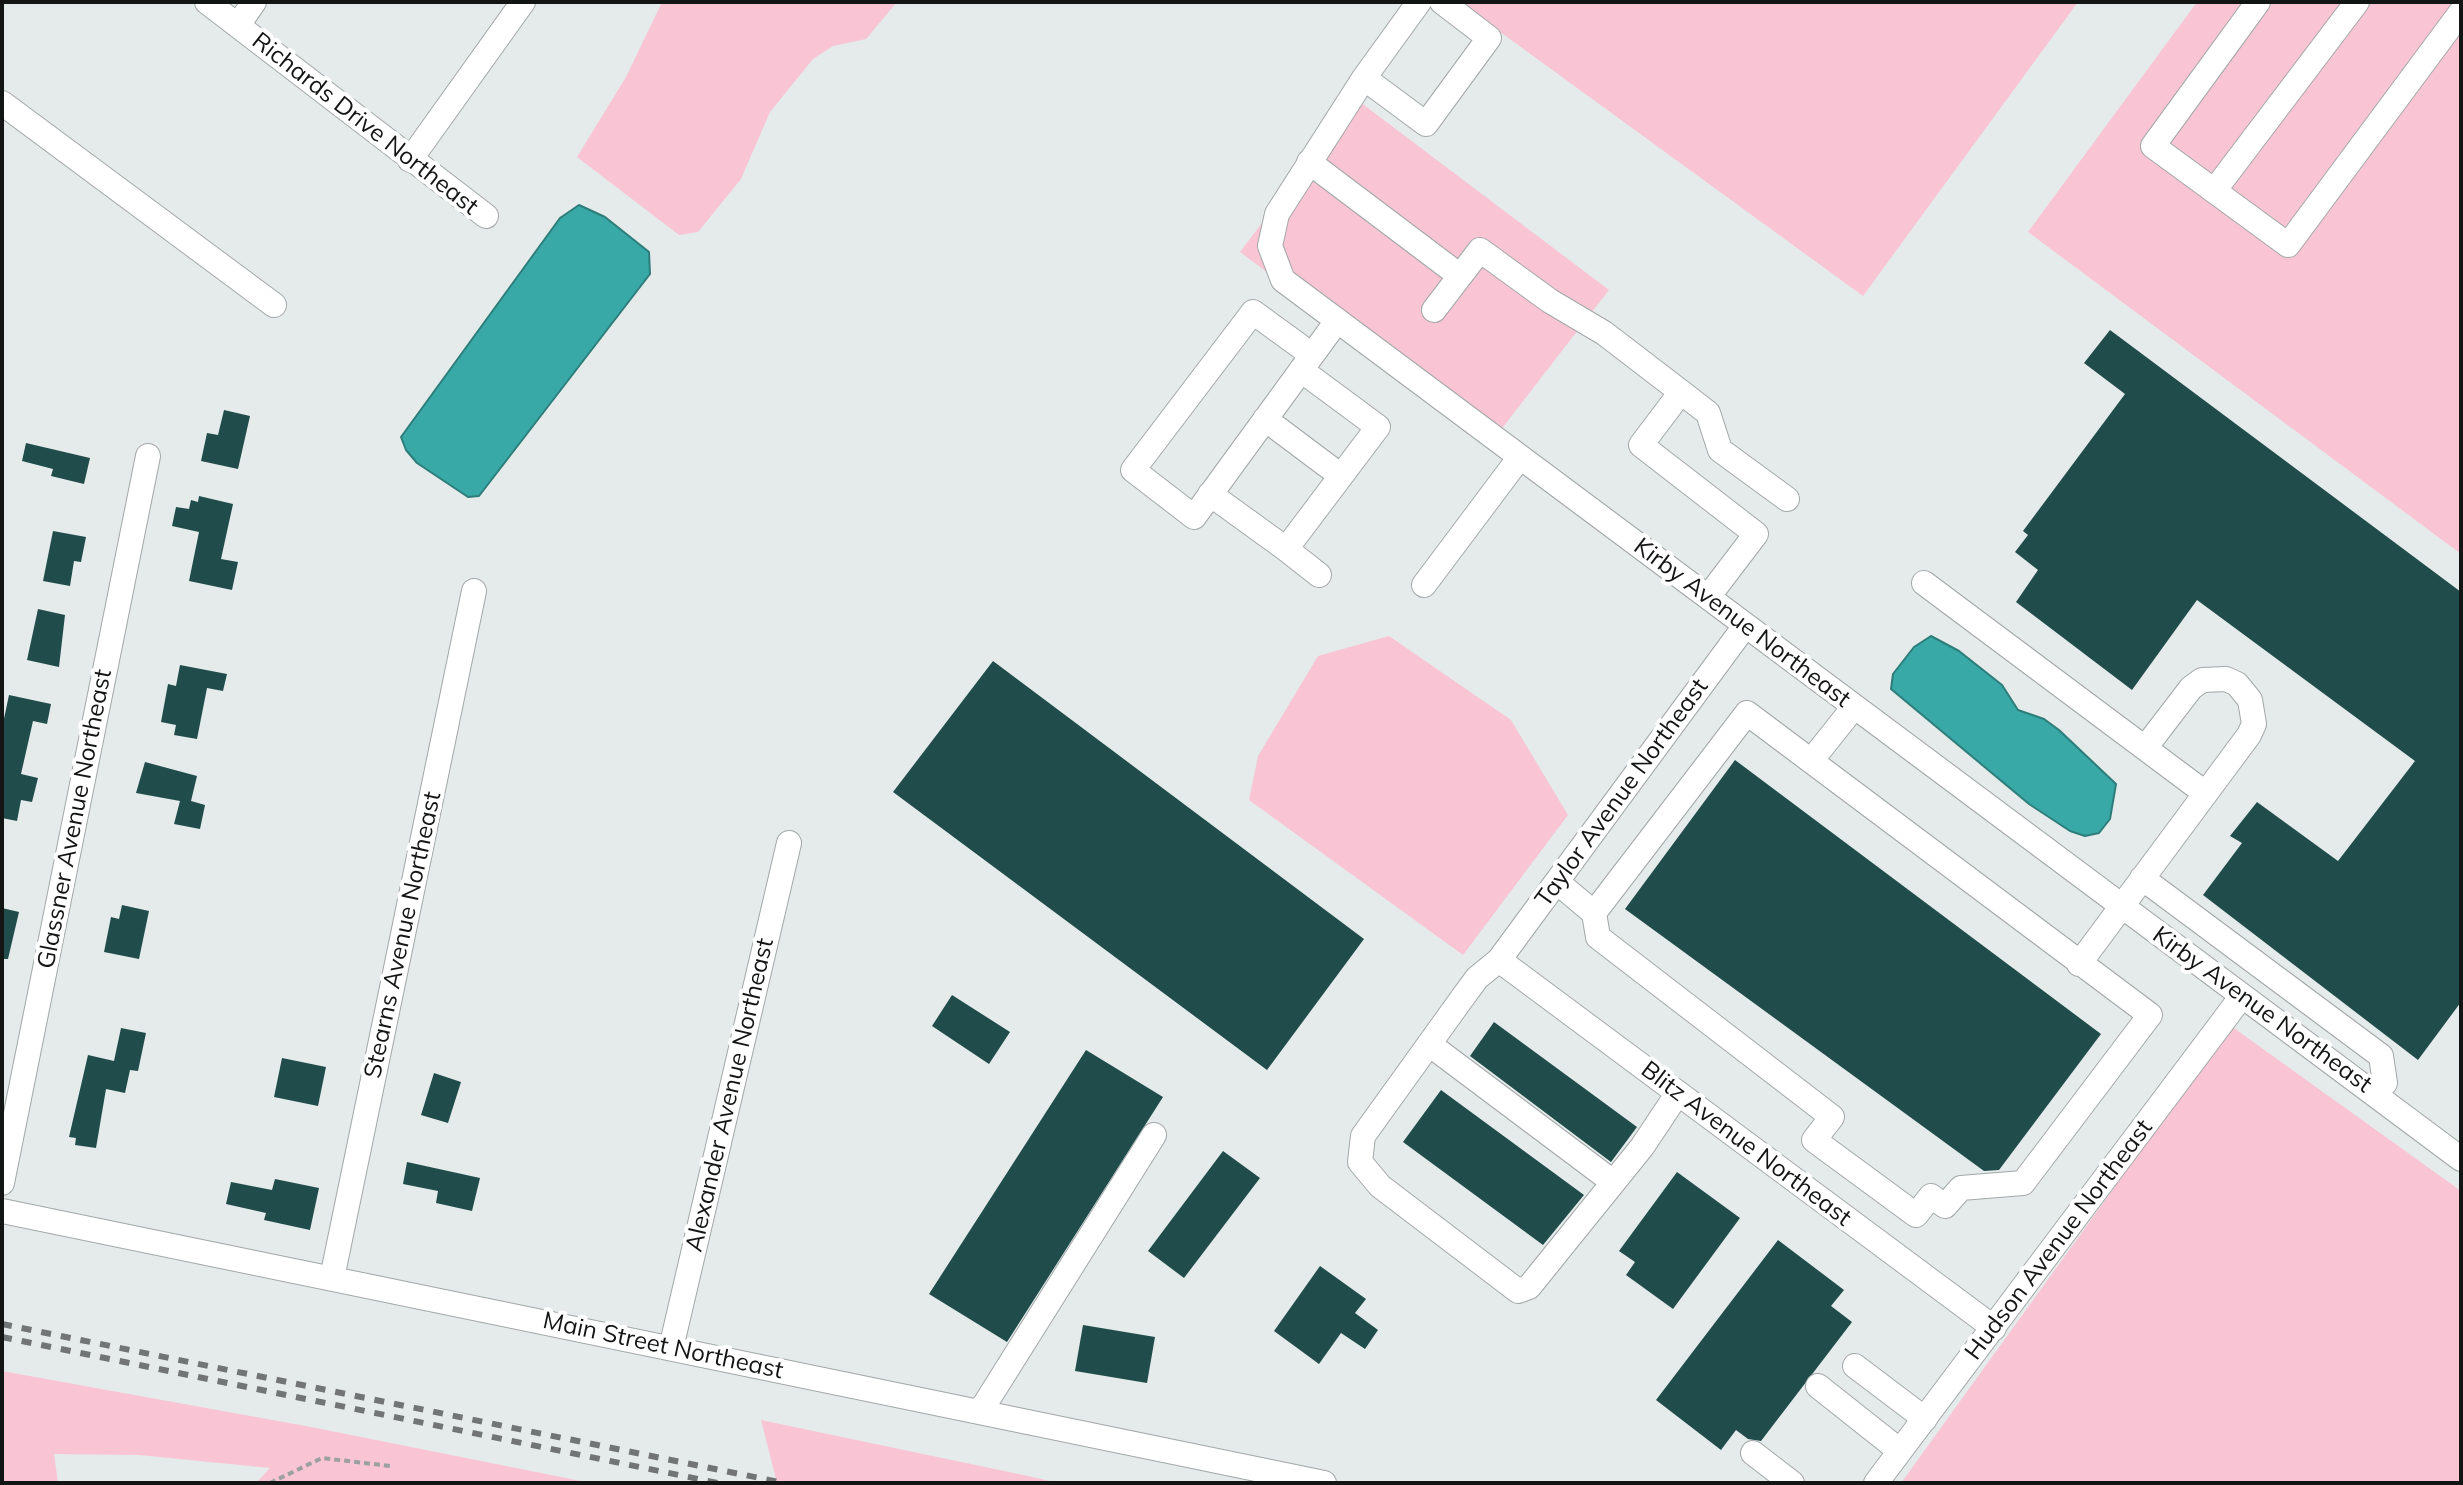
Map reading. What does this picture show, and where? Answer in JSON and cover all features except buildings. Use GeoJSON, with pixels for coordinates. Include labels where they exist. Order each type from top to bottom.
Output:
{"type":"FeatureCollection","features":[{"type":"Feature","properties":{"kind":"street","name":"Richards Drive Northeast"},"geometry":{"type":"LineString","coordinates":[[207,2],[486,216]]}},
{"type":"Feature","properties":{"kind":"street"},"geometry":{"type":"LineString","coordinates":[[238,25],[254,2]]}},
{"type":"Feature","properties":{"kind":"street"},"geometry":{"type":"LineString","coordinates":[[410,160],[523,2]]}},
{"type":"Feature","properties":{"kind":"street","name":"Kirby Avenue Northeast"},"geometry":{"type":"LineString","coordinates":[[1419,2],[1364,78],[1277,214],[1270,246],[1283,280],[2461,1159]]}},
{"type":"Feature","properties":{"kind":"street"},"geometry":{"type":"LineString","coordinates":[[1364,78],[1426,124],[1489,38],[1442,2]]}},
{"type":"Feature","properties":{"kind":"street"},"geometry":{"type":"LineString","coordinates":[[2258,2],[2153,146],[2288,245],[2461,12]]}},
{"type":"Feature","properties":{"kind":"street"},"geometry":{"type":"LineString","coordinates":[[2214,191],[2357,2]]}},
{"type":"Feature","properties":{"kind":"street"},"geometry":{"type":"LineString","coordinates":[[2,103],[274,305]]}},
{"type":"Feature","properties":{"kind":"street"},"geometry":{"type":"LineString","coordinates":[[1309,162],[1460,276]]}},
{"type":"Feature","properties":{"kind":"street"},"geometry":{"type":"LineString","coordinates":[[1434,310],[1480,250],[1550,301],[1604,333],[1708,413],[1720,450],[1787,499]]}},
{"type":"Feature","properties":{"kind":"street"},"geometry":{"type":"LineString","coordinates":[[1286,549],[1378,427],[1306,362],[1253,312],[1133,470],[1194,517],[1306,362],[1337,321]]}},
{"type":"Feature","properties":{"kind":"street"},"geometry":{"type":"LineString","coordinates":[[1681,392],[1641,445],[1756,534],[1708,597]]}},
{"type":"Feature","properties":{"kind":"street"},"geometry":{"type":"LineString","coordinates":[[1265,419],[1341,476]]}},
{"type":"Feature","properties":{"kind":"street","name":"Glassner Avenue Northeast"},"geometry":{"type":"LineString","coordinates":[[2,1183],[148,456]]}},
{"type":"Feature","properties":{"kind":"street"},"geometry":{"type":"LineString","coordinates":[[1424,585],[1520,457]]}},
{"type":"Feature","properties":{"kind":"street"},"geometry":{"type":"LineString","coordinates":[[1210,494],[1319,575]]}},
{"type":"Feature","properties":{"kind":"street"},"geometry":{"type":"LineString","coordinates":[[1924,583],[2205,793]]}},
{"type":"Feature","properties":{"kind":"street","name":"Stearns Avenue Northeast"},"geometry":{"type":"LineString","coordinates":[[332,1278],[474,591]]}},
{"type":"Feature","properties":{"kind":"street","name":"Taylor Avenue Northeast"},"geometry":{"type":"LineString","coordinates":[[1613,1182],[1529,1287],[1518,1291],[1380,1186],[1360,1162],[1363,1136],[1477,978],[1499,960],[1745,626]]}},
{"type":"Feature","properties":{"kind":"street"},"geometry":{"type":"LineString","coordinates":[[2079,964],[2254,724],[2250,700],[2237,684],[2214,678],[2191,688],[2145,748]]}},
{"type":"Feature","properties":{"kind":"street"},"geometry":{"type":"LineString","coordinates":[[1811,761],[1854,707]]}},
{"type":"Feature","properties":{"kind":"street"},"geometry":{"type":"LineString","coordinates":[[1557,882],[1594,913],[1598,937],[1832,1117],[1814,1140],[1916,1215],[1931,1196],[1945,1206],[1961,1188],[2023,1183],[2150,1015],[1747,713],[1594,913]]}},
{"type":"Feature","properties":{"kind":"street","name":"Alexander Avenue Northeast"},"geometry":{"type":"LineString","coordinates":[[671,1348],[789,843]]}},
{"type":"Feature","properties":{"kind":"street"},"geometry":{"type":"LineString","coordinates":[[2142,878],[2381,1056],[2385,1083]]}},
{"type":"Feature","properties":{"kind":"street","name":"Blitz Avenue Northeast"},"geometry":{"type":"LineString","coordinates":[[1499,960],[1994,1328]]}},
{"type":"Feature","properties":{"kind":"street","name":"Hudson Avenue Northeast"},"geometry":{"type":"LineString","coordinates":[[1876,1483],[2242,996]]}},
{"type":"Feature","properties":{"kind":"street"},"geometry":{"type":"LineString","coordinates":[[1429,1044],[1613,1182],[1678,1093]]}},
{"type":"Feature","properties":{"kind":"street"},"geometry":{"type":"LineString","coordinates":[[980,1412],[1154,1135]]}},
{"type":"Feature","properties":{"kind":"street","name":"Main Street Northeast"},"geometry":{"type":"LineString","coordinates":[[2,1211],[1324,1483]]}},
{"type":"Feature","properties":{"kind":"street"},"geometry":{"type":"LineString","coordinates":[[1855,1366],[1925,1419]]}},
{"type":"Feature","properties":{"kind":"street"},"geometry":{"type":"LineString","coordinates":[[1818,1386],[1900,1451]]}},
{"type":"Feature","properties":{"kind":"street"},"geometry":{"type":"LineString","coordinates":[[1753,1453],[1792,1483]]}},
{"type":"Feature","properties":{"kind":"path"},"geometry":{"type":"LineString","coordinates":[[270,1483],[322,1458],[390,1466]]}},
{"type":"Feature","properties":{"kind":"shaded area"},"geometry":{"type":"Polygon","coordinates":[[[662,2],[897,2],[866,39],[833,46],[813,59],[770,112],[741,179],[698,232],[679,235],[577,157],[626,77],[662,2]]]}},
{"type":"Feature","properties":{"kind":"shaded area"},"geometry":{"type":"Polygon","coordinates":[[[1459,2],[2078,2],[1863,296],[1459,2]]]}},
{"type":"Feature","properties":{"kind":"shaded area"},"geometry":{"type":"Polygon","coordinates":[[[2197,2],[2461,2],[2461,554],[2028,232],[2197,2]]]}},
{"type":"Feature","properties":{"kind":"shaded area"},"geometry":{"type":"Polygon","coordinates":[[[1356,99],[1609,290],[1493,440],[1240,252],[1356,99]]]}},
{"type":"Feature","properties":{"kind":"shaded area"},"geometry":{"type":"Polygon","coordinates":[[[1389,636],[1511,720],[1568,815],[1463,955],[1249,800],[1258,756],[1318,656],[1389,636]]]}},
{"type":"Feature","properties":{"kind":"shaded area"},"geometry":{"type":"Polygon","coordinates":[[[2231,1026],[2461,1191],[2461,1483],[1901,1483],[2231,1026]]]}},
{"type":"Feature","properties":{"kind":"shaded area"},"geometry":{"type":"Polygon","coordinates":[[[2,1371],[311,1427],[591,1483],[256,1483],[270,1468],[139,1455],[54,1454],[58,1483],[2,1483],[2,1371]]]}},
{"type":"Feature","properties":{"kind":"shaded area"},"geometry":{"type":"Polygon","coordinates":[[[761,1420],[1028,1476],[1058,1483],[777,1483],[761,1420]]]}},
{"type":"Feature","properties":{"kind":"water"},"geometry":{"type":"Polygon","coordinates":[[[579,205],[605,217],[649,252],[650,274],[479,496],[468,497],[417,463],[406,450],[401,437],[560,218],[579,205]]]}},
{"type":"Feature","properties":{"kind":"water"},"geometry":{"type":"Polygon","coordinates":[[[1931,636],[1959,651],[2002,685],[2018,710],[2044,719],[2059,730],[2116,784],[2110,819],[2099,833],[2085,836],[2070,831],[2029,804],[1891,689],[1893,674],[1914,647],[1931,636]]]}},
{"type":"Feature","properties":{"kind":"railway"},"geometry":{"type":"LineString","coordinates":[[2,1324],[784,1483]]}},
{"type":"Feature","properties":{"kind":"railway"},"geometry":{"type":"LineString","coordinates":[[2,1337],[718,1483]]}}]}
